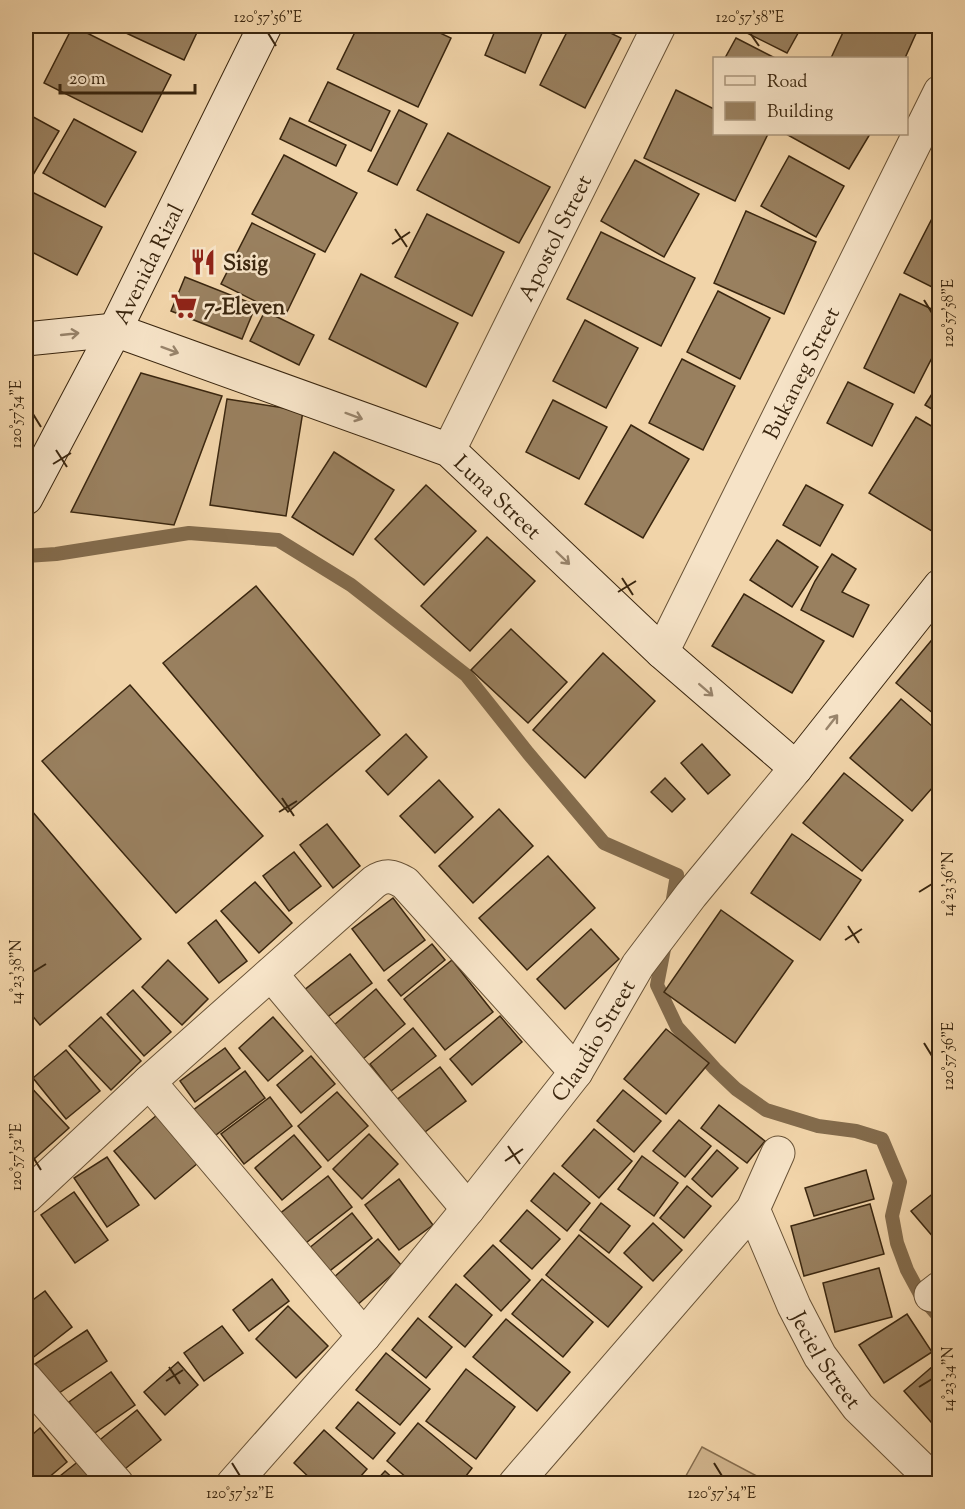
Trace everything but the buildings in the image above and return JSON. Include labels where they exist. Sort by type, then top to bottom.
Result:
[{"type":"street","name":"Avenida Rizal","points":[[26,498],[115,330],[264,26]]},
{"type":"street","name":"Apostol Street","points":[[449,450],[659,26]]},
{"type":"street","name":"Bukaneg Street","points":[[662,652],[939,92]]},
{"type":"street","name":"Luna Street","points":[[26,339],[115,330],[449,450],[662,652],[796,768]]},
{"type":"street","name":"Claudio Street","points":[[233,1484],[364,1336],[576,1072],[638,965],[691,895],[796,768],[939,586]]},
{"type":"street","points":[[26,1197],[149,1082],[382,877],[394,877],[405,883],[576,1072]]},
{"type":"street","points":[[271,974],[468,1209]]},
{"type":"street","points":[[149,1082],[364,1336]]},
{"type":"street","points":[[515,1484],[753,1209],[778,1153]]},
{"type":"street","name":"Jeciel Street","points":[[753,1209],[794,1306],[820,1356],[858,1407],[937,1484]]},
{"type":"street","points":[[26,1379],[117,1484]]},
{"type":"shaded area","points":[[702,1447],[770,1483],[682,1483]]},
{"type":"waterway","points":[[26,556],[56,554],[189,533],[278,540],[351,585],[466,675],[604,843],[677,875],[672,905]]},
{"type":"waterway","points":[[665,944],[657,985],[677,1027],[736,1089],[766,1110],[818,1126],[856,1131],[882,1139],[900,1182],[892,1216],[897,1243],[907,1270],[921,1296],[940,1318]]},
{"type":"place","name":"Sisig","points":[[203,262]]},
{"type":"place","name":"7-Eleven","points":[[184,306]]}]
